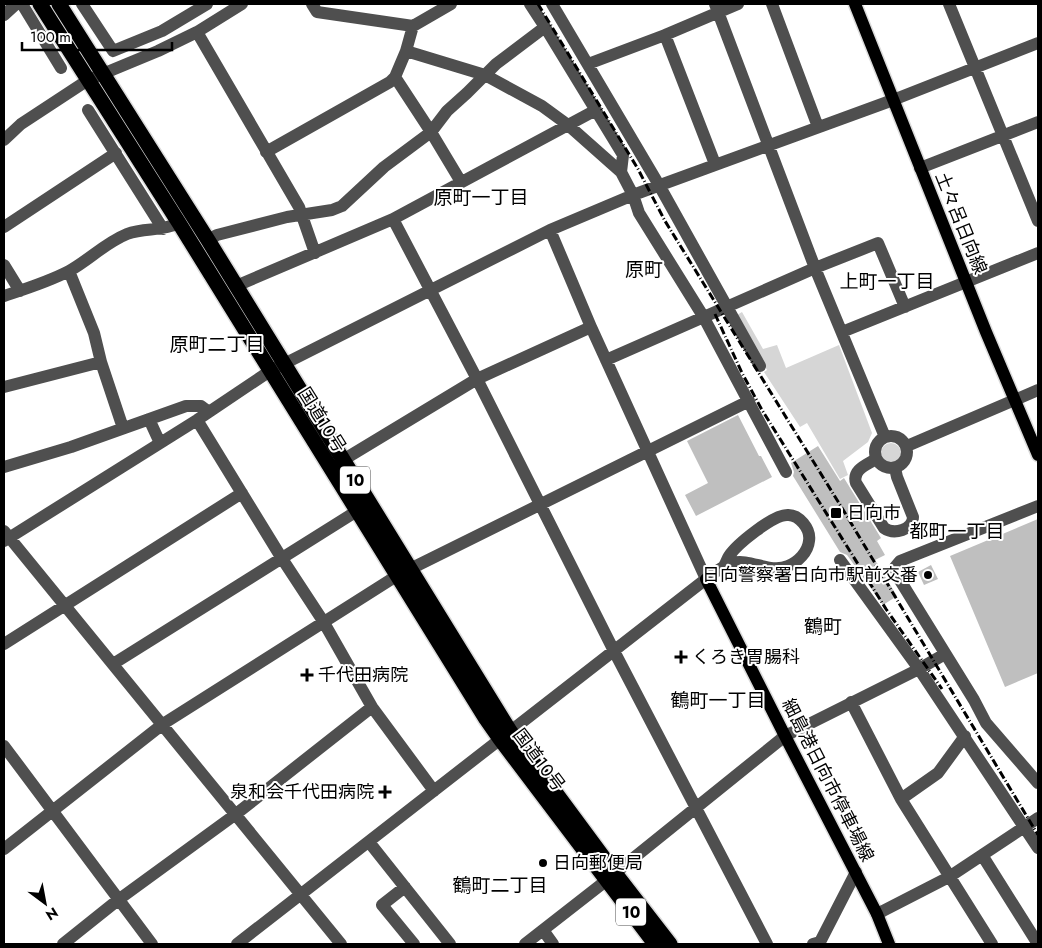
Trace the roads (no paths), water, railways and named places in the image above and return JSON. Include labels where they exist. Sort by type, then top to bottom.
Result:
[{"type":"highway","name":"国道10号","points":[[40,4],[179,223],[357,510],[404,571]]},
{"type":"highway","name":"国道10号","points":[[59,4],[208,240],[343,460],[404,571],[505,736],[611,877],[655,944]]},
{"type":"highway","name":"国道10号","points":[[611,877],[670,944]]},
{"type":"main road","name":"土々呂日向線","points":[[855,4],[966,282],[1038,455]]},
{"type":"main road","name":"細島港日向市停車場線","points":[[706,579],[856,872],[877,914],[889,944]]},
{"type":"street","points":[[4,15],[16,4]]},
{"type":"street","points":[[22,4],[61,68]]},
{"type":"street","points":[[82,4],[113,51],[162,31],[207,4]]},
{"type":"street","points":[[4,140],[21,124],[88,80],[158,51],[196,32],[242,4]]},
{"type":"street","points":[[314,8],[330,4]]},
{"type":"street","points":[[314,8],[413,26],[451,4]]},
{"type":"street","points":[[530,4],[623,155],[621,172]]},
{"type":"street","points":[[552,4],[659,185],[760,366]]},
{"type":"street","points":[[588,64],[665,34],[717,8],[738,4]]},
{"type":"street","points":[[772,4],[818,127]]},
{"type":"street","points":[[949,4],[1038,221]]},
{"type":"street","points":[[717,8],[815,268],[885,437]]},
{"type":"street","points":[[266,152],[390,82],[406,51],[413,26]]},
{"type":"street","points":[[208,240],[217,235],[342,206],[384,167],[431,132],[447,111],[468,93],[496,64],[545,26]]},
{"type":"street","points":[[196,32],[299,207],[314,253]]},
{"type":"street","points":[[665,34],[716,164]]},
{"type":"street","points":[[341,944],[65,605],[6,536],[197,420],[270,371],[550,230],[659,185],[893,100],[1038,43]]},
{"type":"street","points":[[406,51],[485,75],[542,106],[568,125],[621,172],[633,195],[639,213],[703,316],[786,472]]},
{"type":"street","points":[[394,77],[431,132],[461,182]]},
{"type":"street","points":[[88,110],[163,229]]},
{"type":"street","points":[[236,286],[393,220],[596,110]]},
{"type":"street","points":[[920,168],[1038,122]]},
{"type":"street","points":[[4,227],[116,153]]},
{"type":"street","points":[[393,220],[477,379],[614,651],[767,944]]},
{"type":"street","points":[[4,296],[69,271],[113,240],[129,233],[169,228],[179,223]]},
{"type":"street","points":[[550,230],[591,327],[706,579]]},
{"type":"street","points":[[606,360],[703,316],[878,243],[905,307]]},
{"type":"street","points":[[842,332],[1038,253]]},
{"type":"street","points":[[4,265],[20,291]]},
{"type":"street","points":[[69,271],[94,333],[101,362],[123,428]]},
{"type":"street","points":[[343,460],[477,379],[591,327]]},
{"type":"street","points":[[4,387],[101,362]]},
{"type":"street","points":[[907,446],[1038,390]]},
{"type":"street","points":[[4,849],[162,724],[404,571],[748,401]]},
{"type":"street","points":[[4,467],[71,448],[186,406],[201,406],[209,412]]},
{"type":"street","points":[[149,418],[160,443]]},
{"type":"street","points":[[197,420],[323,622],[372,707],[434,790]]},
{"type":"street","points":[[895,436],[907,446],[906,460],[899,467],[884,467],[876,459],[874,454],[877,444],[885,437],[895,436]]},
{"type":"street","points":[[876,459],[856,472],[855,478],[856,483],[884,528],[889,532],[894,532],[910,525],[913,521],[895,468]]},
{"type":"street","points":[[4,644],[242,493]]},
{"type":"street","points":[[1038,506],[900,561],[895,566],[898,577],[974,700],[986,723],[1038,783]]},
{"type":"street","points":[[113,664],[357,510]]},
{"type":"street","points":[[237,944],[724,566],[744,562],[768,568],[786,567],[796,562],[802,556],[809,541],[808,532],[802,521],[796,517],[790,514],[781,515],[770,520],[736,548],[724,566]]},
{"type":"street","points":[[840,560],[918,669],[1038,848]]},
{"type":"street","points":[[525,944],[785,736],[945,654]]},
{"type":"street","points":[[851,702],[901,799],[992,944]]},
{"type":"street","points":[[63,944],[118,900],[236,814],[372,707]]},
{"type":"street","points":[[901,799],[938,773],[964,736]]},
{"type":"street","points":[[4,746],[152,944]]},
{"type":"street","points":[[877,914],[949,877],[1038,818]]},
{"type":"street","points":[[369,842],[450,944]]},
{"type":"street","points":[[982,855],[1038,944]]},
{"type":"street","points":[[813,944],[820,942],[856,872]]},
{"type":"street","points":[[405,887],[382,905],[414,944]]},
{"type":"street","points":[[543,930],[554,944]]},
{"type":"railway","points":[[538,4],[638,169],[665,221],[842,508],[1038,835]]},
{"type":"railway","points":[[715,314],[742,373],[762,410],[886,609],[942,689]]},
{"type":"place","name":"日向市","points":[[836,513]]},
{"type":"place","name":"日向警察署日向市駅前交番","points":[[928,575]]},
{"type":"place","name":"くろき胃腸科","points":[[681,657]]},
{"type":"place","name":"千代田病院","points":[[307,675]]},
{"type":"place","name":"泉和会千代田病院","points":[[385,792]]},
{"type":"place","name":"日向郵便局","points":[[543,863]]},
{"type":"district","name":"原町一丁目","points":[[481,197]]},
{"type":"district","name":"原町","points":[[644,269]]},
{"type":"district","name":"上町一丁目","points":[[887,281]]},
{"type":"district","name":"原町二丁目","points":[[217,344]]},
{"type":"district","name":"都町一丁目","points":[[957,531]]},
{"type":"district","name":"鶴町","points":[[823,626]]},
{"type":"district","name":"鶴町一丁目","points":[[718,700]]},
{"type":"district","name":"鶴町二丁目","points":[[500,885]]}]
